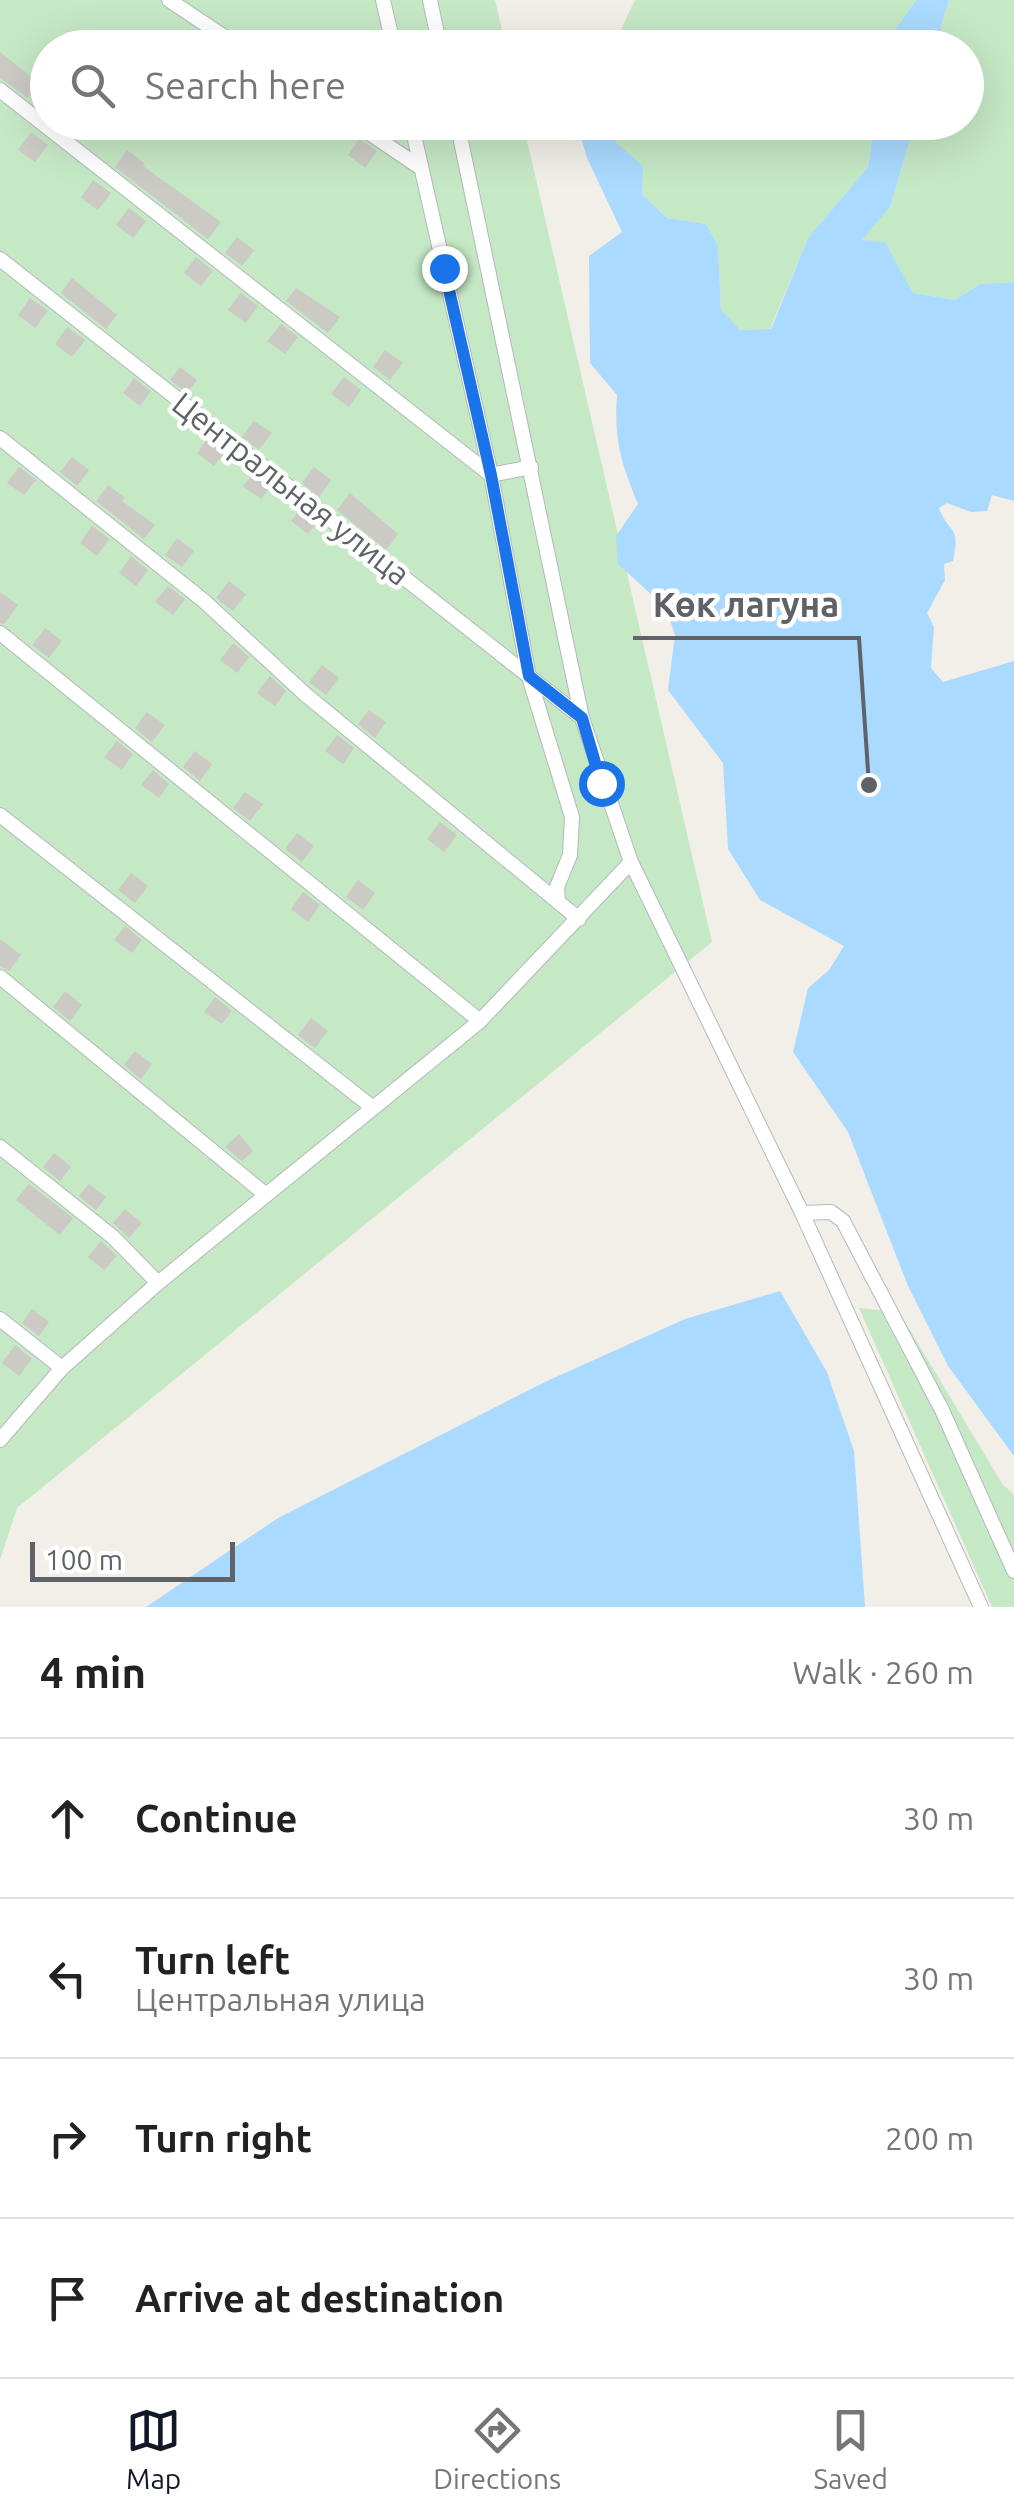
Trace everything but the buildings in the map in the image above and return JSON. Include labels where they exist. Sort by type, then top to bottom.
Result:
[{"type":"street","points":[[170,0],[214,30]]},
{"type":"street","points":[[383,0],[390,30]]},
{"type":"street","points":[[430,0],[436,30]]},
{"type":"street","points":[[0,90],[30,114]]},
{"type":"street","points":[[64,140],[491,475],[532,467]]},
{"type":"street","points":[[380,140],[421,168]]},
{"type":"street","points":[[415,140],[491,475],[529,676],[572,817],[570,855],[556,886],[558,901]]},
{"type":"street","points":[[461,140],[582,718],[630,862],[802,1212],[981,1607]]},
{"type":"street","name":"Центральная улица","points":[[0,260],[582,718]]},
{"type":"street","points":[[0,438],[204,601],[306,695],[579,919]]},
{"type":"street","points":[[0,634],[480,1020]]},
{"type":"street","points":[[0,815],[372,1107]]},
{"type":"street","points":[[0,1440],[62,1368],[158,1283],[480,1020],[630,862]]},
{"type":"street","points":[[0,977],[265,1194]]},
{"type":"street","points":[[0,1147],[113,1237],[158,1283]]},
{"type":"street","points":[[802,1212],[831,1212],[843,1222],[942,1410],[1014,1570]]},
{"type":"street","points":[[0,1319],[62,1368]]},
{"type":"green space","points":[[0,0],[495,0],[502,30],[30,30],[30,140],[527,140],[712,942],[17,1508],[0,1560]]},
{"type":"green space","points":[[635,0],[916,0],[895,30],[621,30]]},
{"type":"green space","points":[[949,0],[1014,0],[1014,282],[980,284],[955,300],[913,293],[885,243],[861,240],[890,207],[910,140],[984,140],[984,30],[940,30]]},
{"type":"green space","points":[[609,140],[872,140],[868,167],[808,238],[770,329],[740,330],[721,309],[718,246],[706,224],[667,218],[642,194]]},
{"type":"green space","points":[[859,1308],[899,1312],[1003,1485],[1014,1494],[1014,1607],[992,1607]]},
{"type":"water","points":[[916,0],[949,0],[940,30],[895,30]]},
{"type":"water","points":[[582,140],[613,140],[643,166],[642,194],[667,218],[706,224],[718,246],[721,309],[740,330],[771,329],[808,238],[868,167],[872,140],[910,140],[890,207],[862,240],[885,242],[913,293],[955,300],[980,284],[1014,282],[1014,501],[992,495],[987,511],[971,512],[947,503],[939,508],[955,535],[955,549],[953,561],[944,564],[945,580],[927,613],[934,627],[931,668],[943,682],[1014,661],[1014,1456],[948,1366],[908,1286],[848,1132],[793,1052],[808,988],[829,970],[844,946],[760,900],[728,849],[723,763],[668,690],[675,635],[666,608],[618,564],[616,536],[638,504],[620,451],[617,395],[590,363],[589,256],[622,232]]},
{"type":"water","points":[[780,1291],[827,1372],[854,1451],[865,1607],[146,1607],[278,1518],[547,1381],[685,1319]]},
{"type":"place","name":"Көк лагуна","points":[[869,785]]},
{"type":"route","points":[[444,268],[491,475],[529,676],[582,718],[601,783]]}]
